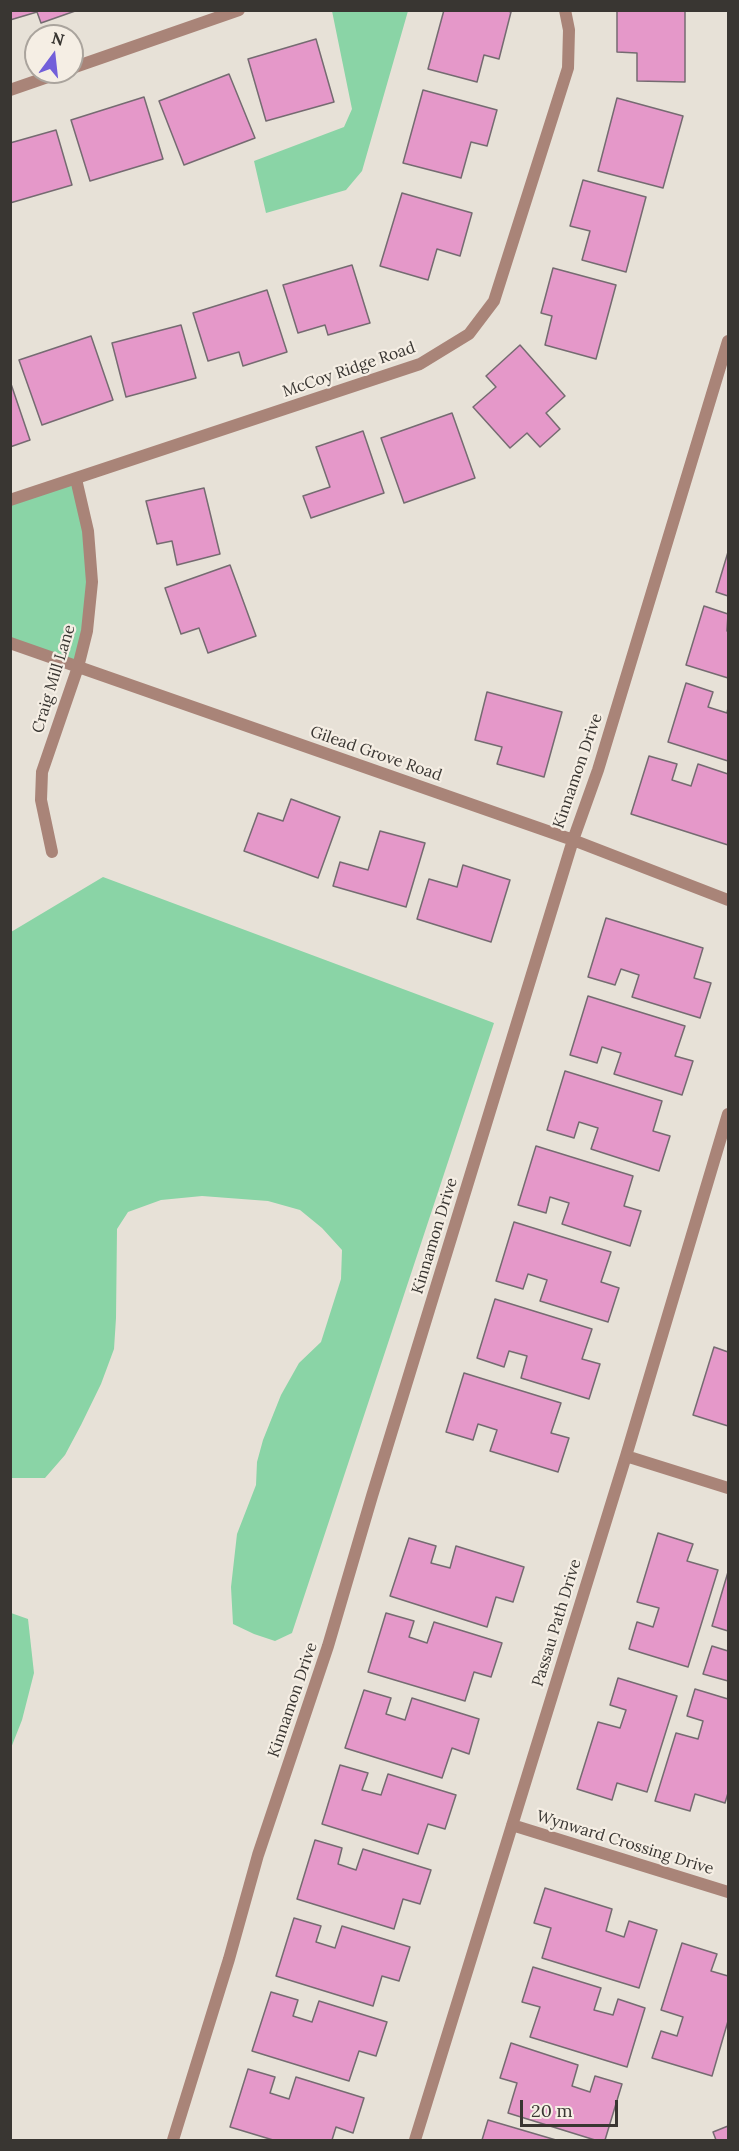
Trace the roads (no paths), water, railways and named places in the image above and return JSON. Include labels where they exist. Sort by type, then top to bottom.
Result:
[{"type":"street","points":[[84,64],[239,10]]},
{"type":"street","name":"McCoy Ridge Road","points":[[10,500],[420,364],[469,334],[494,301],[568,68],[569,30],[565,10]]},
{"type":"street","points":[[10,90],[27,84]]},
{"type":"street","name":"Kinnamon Drive","points":[[173,2140],[229,1959],[258,1855],[328,1646],[573,840],[598,770],[729,341]]},
{"type":"street","name":"Craig Mill Lane","points":[[52,852],[40,800],[42,772],[78,667],[87,631],[92,582],[88,531],[76,479]]},
{"type":"street","name":"Gilead Grove Road","points":[[10,643],[573,840],[729,900]]},
{"type":"street","name":"Passau Path Drive","points":[[414,2140],[626,1456],[729,1114]]},
{"type":"street","points":[[626,1456],[729,1488]]},
{"type":"street","name":"Wynward Crossing Drive","points":[[512,1826],[729,1892]]}]
